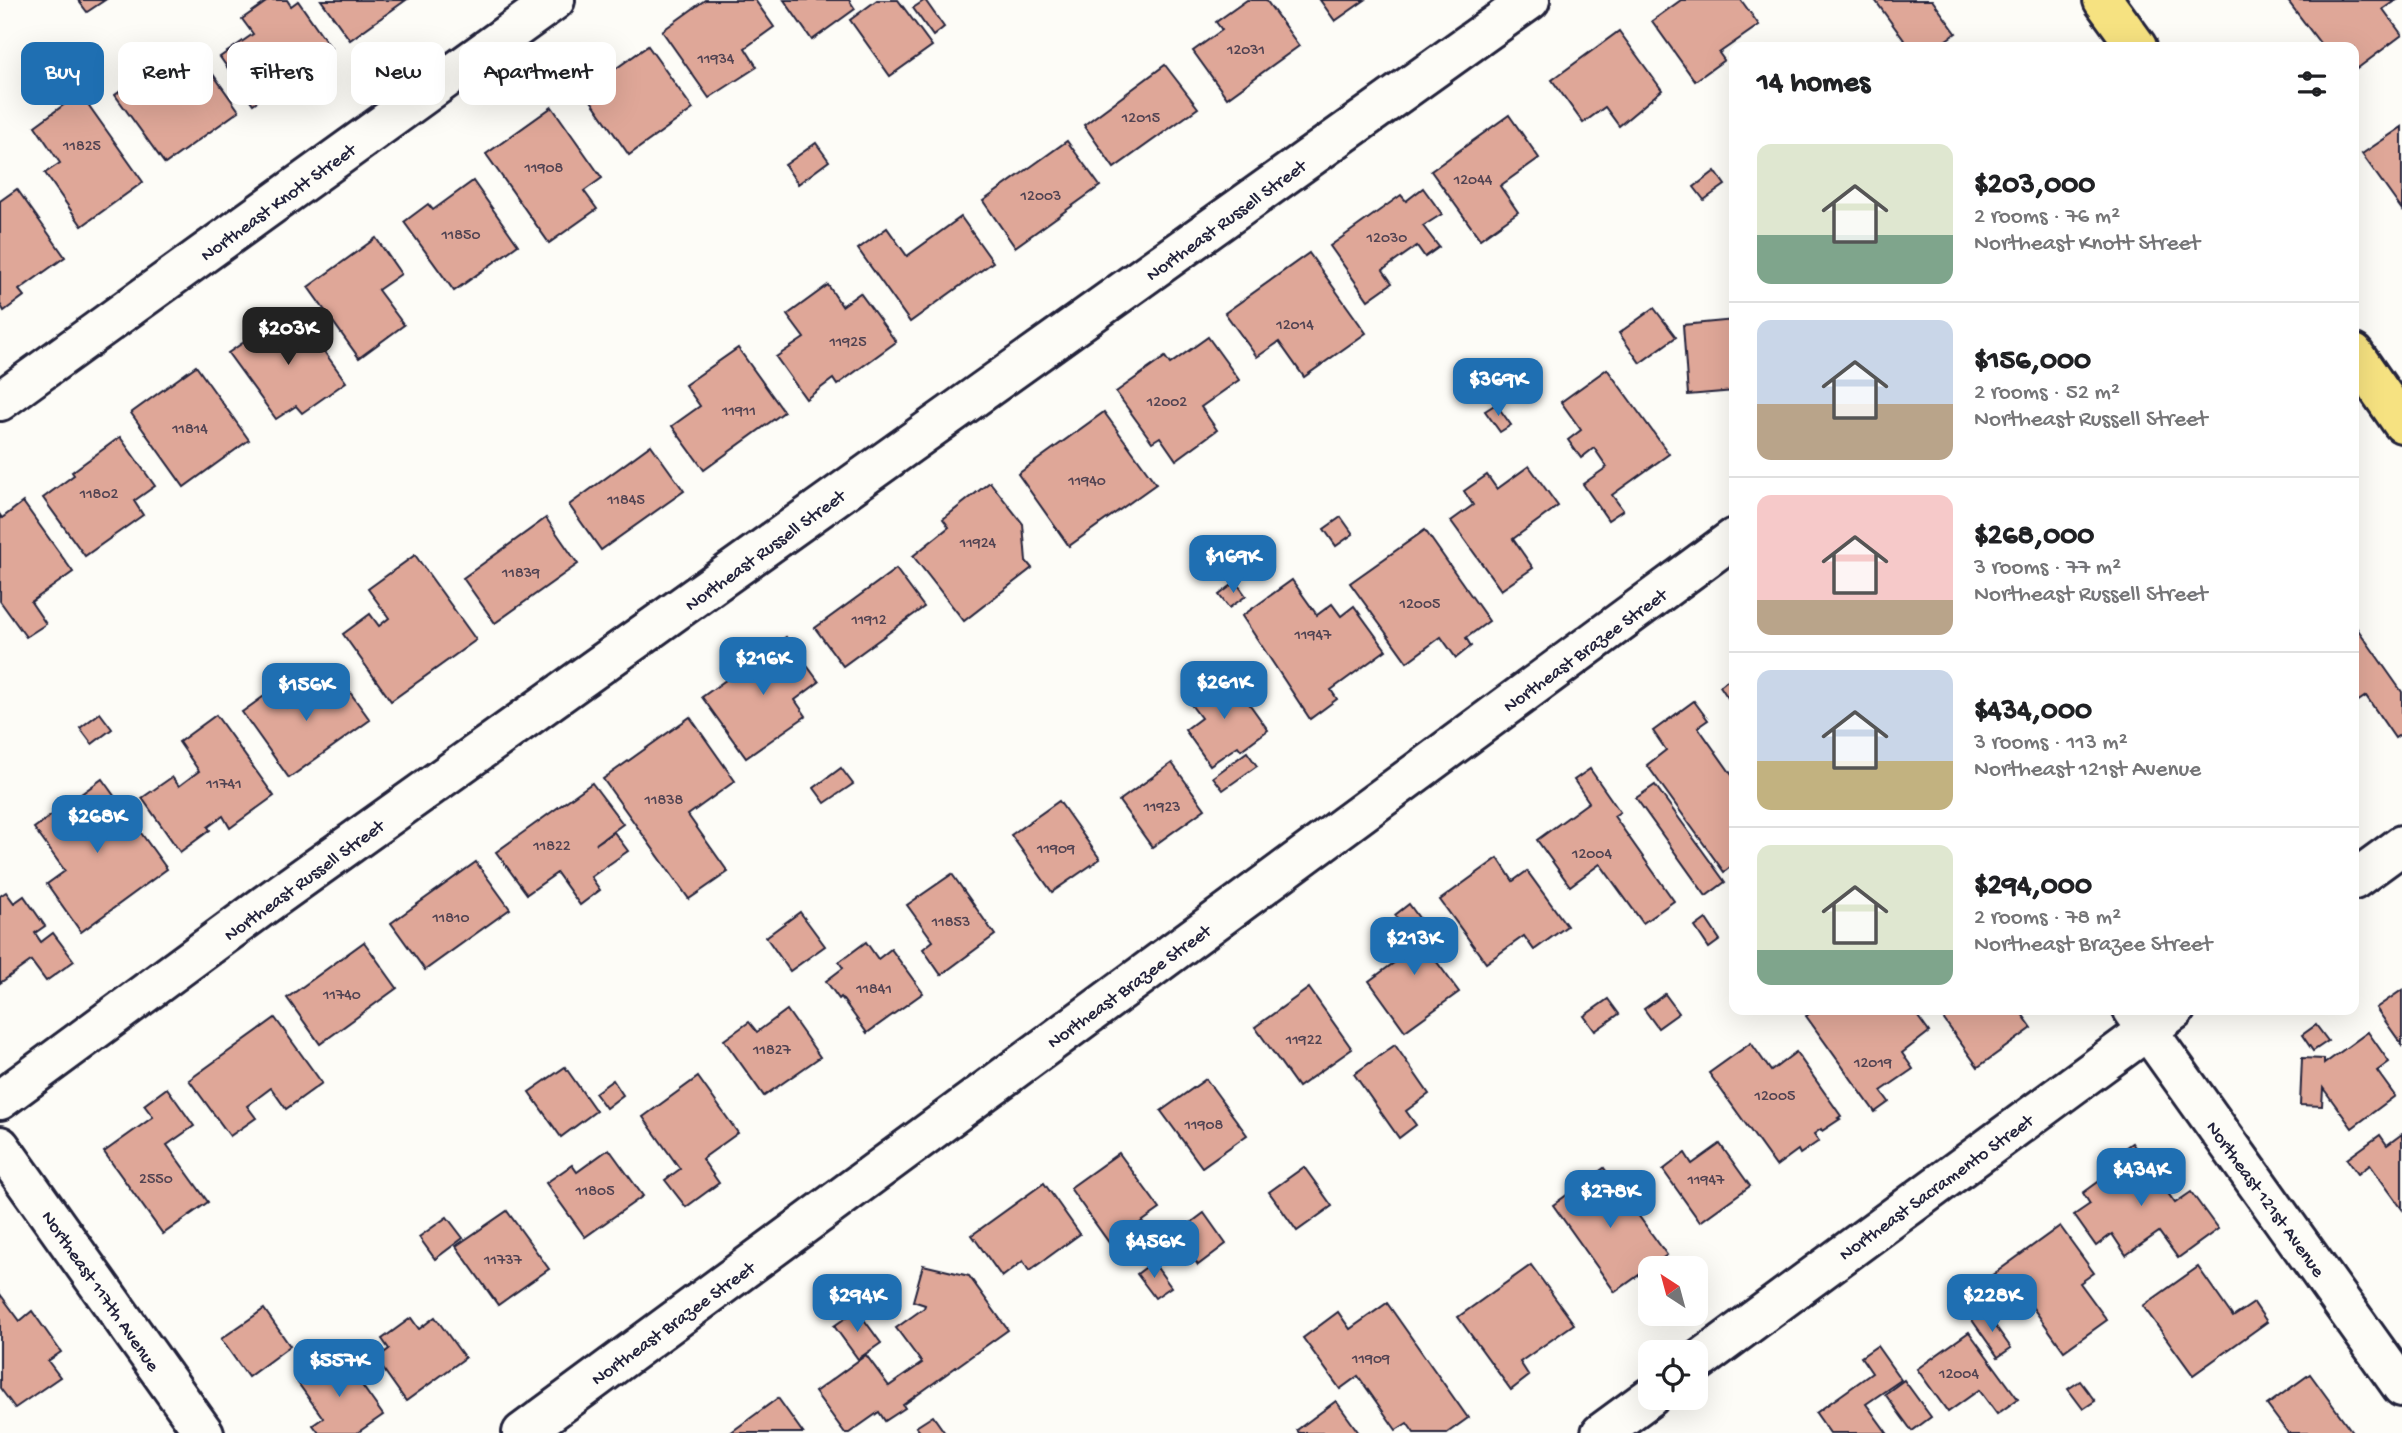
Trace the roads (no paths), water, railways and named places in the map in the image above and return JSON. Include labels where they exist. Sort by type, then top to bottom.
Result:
[{"type":"main road","points":[[2103,0],[2133,42]]},
{"type":"main road","points":[[2359,361],[2402,423]]},
{"type":"street","name":"Northeast Knott Street","points":[[0,401],[555,0]]},
{"type":"street","name":"Northeast Russell Street","points":[[0,1100],[266,904],[1530,0]]},
{"type":"street","name":"Northeast Brazee Street","points":[[522,1433],[1729,542]]},
{"type":"street","points":[[2359,876],[2402,845]]},
{"type":"street","name":"Northeast Sacramento Street","points":[[1708,1354],[2152,1016]]},
{"type":"street","name":"Northeast 121st Avenue","points":[[2152,1016],[2402,1387]]},
{"type":"street","name":"Northeast 117th Avenue","points":[[0,1146],[204,1433]]},
{"type":"street","points":[[1601,1433],[1638,1405]]}]
